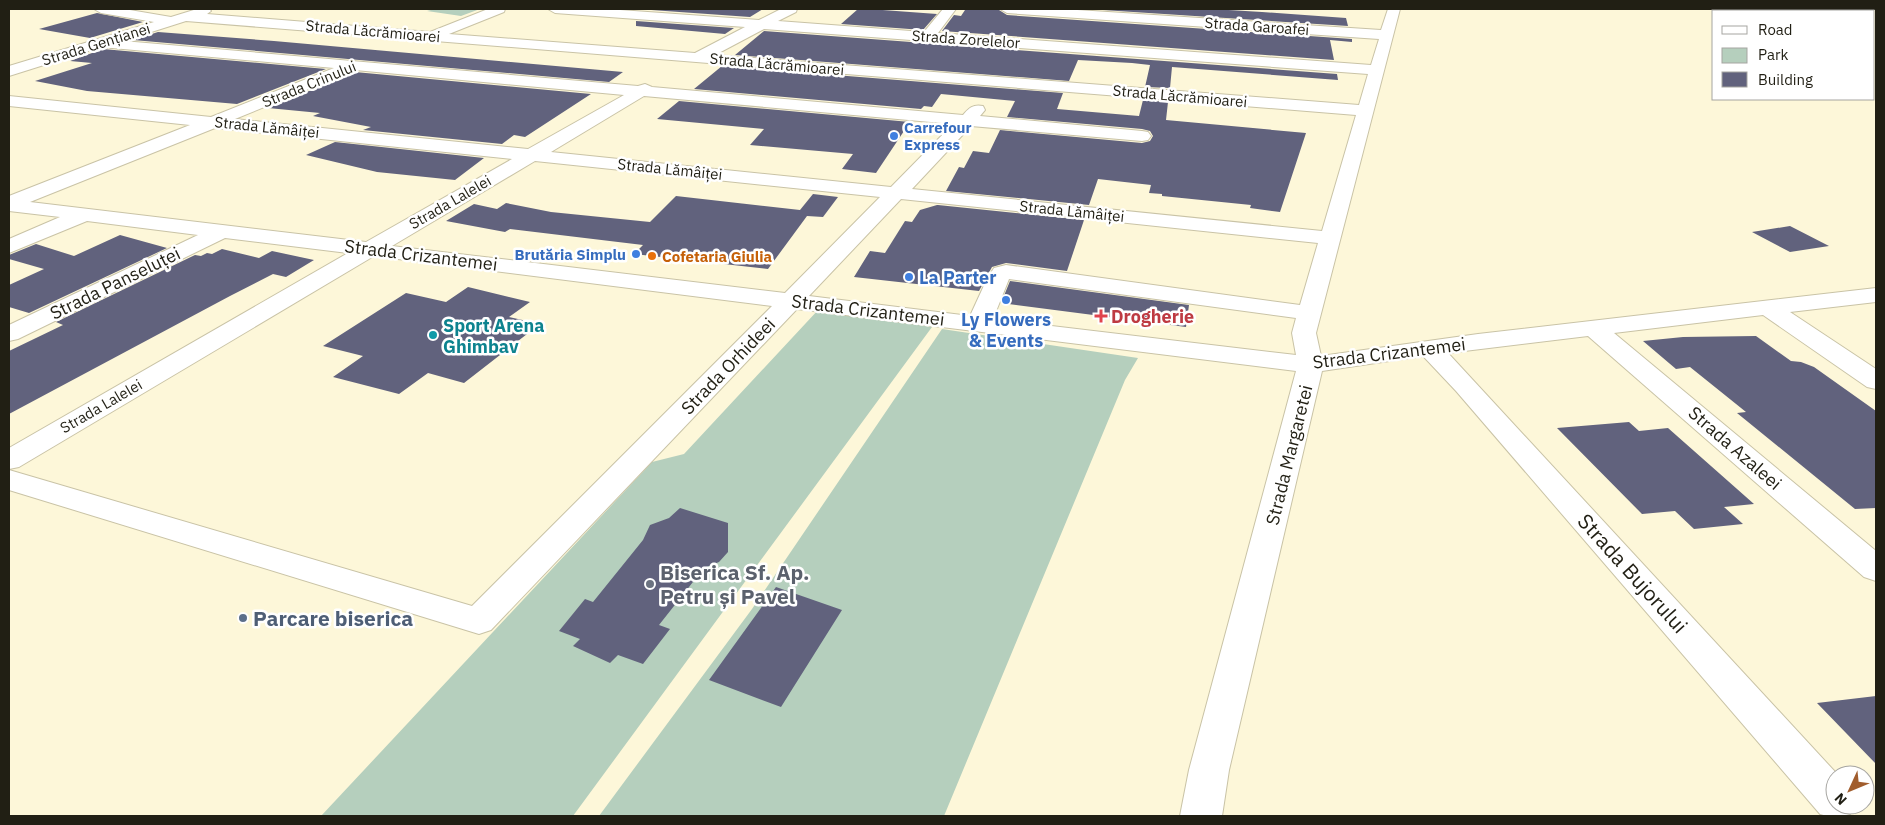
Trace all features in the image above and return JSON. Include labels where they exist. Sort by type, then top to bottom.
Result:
[{"type":"street","name":"Strada Lăcrămioarei","points":[[101,9],[180,19],[430,36],[1366,111]]},
{"type":"street","name":"Strada Gențianei","points":[[9,71],[213,9]]},
{"type":"street","name":"Strada Crinului","points":[[9,204],[498,9]]},
{"type":"street","name":"Strada Zorelelor","points":[[555,9],[613,11],[1377,70]]},
{"type":"street","name":"Strada Lalelei","points":[[9,460],[698,57],[791,9]]},
{"type":"street","points":[[928,36],[950,9]]},
{"type":"street","name":"Strada Garoafei","points":[[1007,9],[1387,36]]},
{"type":"street","name":"Strada Margaretei","points":[[1201,816],[1208,770],[1311,365],[1304,333],[1394,9]]},
{"type":"street","points":[[101,43],[640,91],[972,115],[1142,136]]},
{"type":"street","name":"Strada Lămâiței","points":[[9,100],[1330,238]]},
{"type":"street","name":"Strada Orhideei","points":[[9,480],[479,622],[972,115]]},
{"type":"street","name":"Strada Crizantemei","points":[[9,204],[1311,365],[1429,348],[1876,295]]},
{"type":"street","points":[[9,246],[84,214]]},
{"type":"street","name":"Strada Panseluței","points":[[9,334],[222,231]]},
{"type":"street","points":[[979,324],[998,279],[1002,273],[1006,272],[1309,313]]},
{"type":"street","points":[[1768,308],[1876,381]]},
{"type":"street","name":"Strada Azaleei","points":[[1594,328],[1876,569]]},
{"type":"street","name":"Strada Bujorului","points":[[1429,348],[1531,459],[1825,790]]},
{"type":"green space","points":[[435,9],[480,9],[461,16],[427,11]]},
{"type":"green space","points":[[819,309],[932,327],[573,816],[321,816],[652,462],[684,454]]},
{"type":"green space","points":[[942,329],[1138,358],[1125,380],[944,816],[599,816],[752,609]]},
{"type":"building","points":[[637,9],[763,9],[750,17]]},
{"type":"building","points":[[858,9],[937,14],[923,30],[841,24]]},
{"type":"building","points":[[1087,9],[1212,9],[1262,12],[1346,18],[1348,26]]},
{"type":"building","points":[[965,10],[999,10],[1007,15],[1352,39],[1352,42],[1330,40],[1334,60],[942,31],[954,15],[961,16]]},
{"type":"building","points":[[97,13],[143,22],[90,38],[39,29]]},
{"type":"building","points":[[636,21],[734,28],[725,34],[636,26]]},
{"type":"building","points":[[764,31],[1337,74],[1338,80],[1172,67],[1170,88],[1145,87],[1150,65],[1132,63],[1078,60],[1069,81],[735,55]]},
{"type":"building","points":[[158,32],[623,72],[609,82],[133,40]]},
{"type":"building","points":[[103,49],[326,69],[237,104],[87,91],[35,81],[92,63],[70,61]]},
{"type":"building","points":[[722,66],[1063,93],[1057,109],[1139,116],[1143,100],[1168,102],[1166,120],[1306,133],[1280,212],[1250,208],[1251,205],[1162,196],[1162,194],[1149,193],[1151,185],[1098,179],[1089,205],[946,191],[959,167],[964,168],[973,151],[989,153],[1000,130],[1142,143],[1150,141],[1153,136],[1150,131],[1142,129],[1007,117],[1015,101],[941,94],[932,107],[924,106],[921,109],[694,89]]},
{"type":"building","points":[[355,72],[591,94],[525,137],[514,135],[502,144],[363,130],[371,127],[313,116],[320,113],[268,108]]},
{"type":"building","points":[[679,101],[910,122],[876,173],[842,169],[853,154],[750,145],[764,129],[657,119]]},
{"type":"building","points":[[335,142],[484,158],[455,180],[377,172],[306,155]]},
{"type":"building","points":[[813,194],[838,197],[823,217],[807,216],[768,269],[634,254],[643,245],[510,229],[505,232],[446,221],[474,204],[497,209],[506,203],[551,212],[650,222],[676,196],[800,210]]},
{"type":"building","points":[[937,205],[1084,220],[1067,271],[1006,263],[992,267],[979,291],[854,277],[870,251],[885,253],[905,221],[912,222],[920,210]]},
{"type":"building","points":[[1790,226],[1829,246],[1790,252],[1752,232]]},
{"type":"building","points":[[120,235],[167,248],[29,313],[9,307],[9,285],[44,269],[9,259],[9,255],[36,244],[74,256]]},
{"type":"building","points":[[222,249],[259,258],[272,251],[314,260],[286,277],[273,274],[9,414],[9,351],[63,325],[56,322],[195,255],[212,254]]},
{"type":"building","points":[[1010,281],[1189,305],[1186,327],[1001,303]]},
{"type":"building","name":"Sport Arena Ghimbav","points":[[468,287],[530,302],[509,317],[540,324],[464,383],[428,373],[399,394],[333,377],[363,356],[323,346],[406,293],[446,302]]},
{"type":"building","points":[[1756,336],[1791,361],[1801,362],[1814,367],[1876,411],[1876,508],[1855,509],[1737,413],[1746,412],[1690,367],[1676,369],[1643,341],[1683,337]]},
{"type":"building","points":[[1629,422],[1639,431],[1668,428],[1754,504],[1724,507],[1743,524],[1694,529],[1675,511],[1642,514],[1557,428]]},
{"type":"building","name":"Biserica Sf. Ap. Petru și Pavel","points":[[680,508],[728,523],[728,552],[719,562],[704,568],[659,625],[670,629],[643,664],[618,655],[610,663],[573,646],[580,639],[559,631],[585,599],[593,602],[643,540],[650,525],[669,518]]},
{"type":"building","points":[[776,587],[842,610],[781,707],[709,680]]},
{"type":"building","points":[[1876,696],[1876,764],[1817,703]]},
{"type":"place","name":"Carrefour Express","points":[[894,136]]},
{"type":"place","name":"Brutăria Simplu","points":[[636,254]]},
{"type":"place","name":"Cofetaria Giulia","points":[[652,256]]},
{"type":"place","name":"La Parter","points":[[909,277]]},
{"type":"place","name":"Ly Flowers & Events","points":[[1006,300]]},
{"type":"place","name":"Drogherie","points":[[1101,316]]},
{"type":"place","name":"Sport Arena Ghimbav","points":[[433,335]]},
{"type":"place","name":"Biserica Sf. Ap. Petru și Pavel","points":[[650,584]]},
{"type":"place","name":"Parcare biserica","points":[[243,618]]}]
